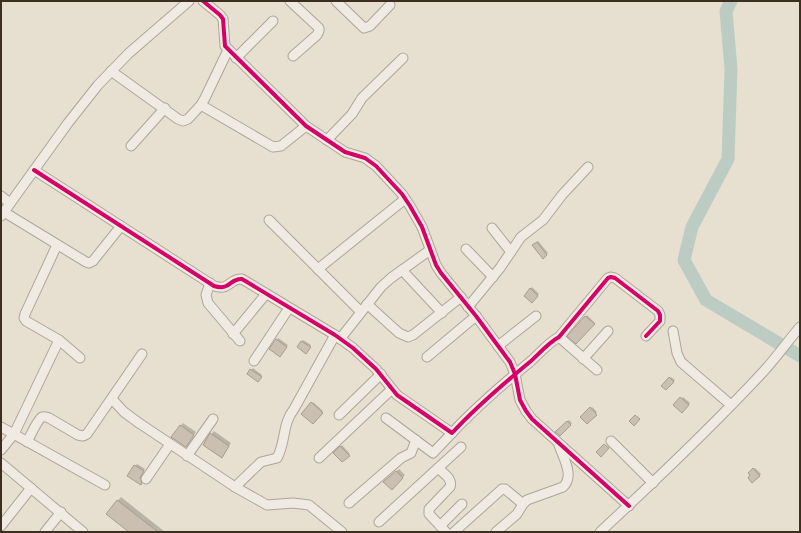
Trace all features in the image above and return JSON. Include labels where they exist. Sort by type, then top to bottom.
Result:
[{"type":"street","points":[[121,226],[90,263],[2,214],[68,122],[111,71],[129,53],[189,1]]},
{"type":"street","points":[[203,1],[223,19],[224,42],[228,50],[306,126],[344,152],[370,161],[392,183],[405,199],[422,227],[430,250],[441,273],[476,316],[510,362],[515,374],[520,400],[526,411],[558,444],[629,506]]},
{"type":"street","points":[[290,1],[319,28],[317,35],[293,56]]},
{"type":"street","points":[[336,1],[364,28],[370,26],[390,5]]},
{"type":"street","points":[[236,58],[273,21]]},
{"type":"street","points":[[111,71],[165,108],[178,119],[183,121],[188,119],[201,105],[228,50]]},
{"type":"street","points":[[327,140],[352,114],[362,98],[403,58]]},
{"type":"street","points":[[201,105],[273,148],[281,146],[306,126]]},
{"type":"street","points":[[131,146],[165,108]]},
{"type":"street","points":[[468,307],[493,277],[521,237],[543,220],[562,195],[588,166]]},
{"type":"street","points":[[34,170],[210,283],[221,288],[226,287],[235,280],[242,279],[337,337],[353,348],[381,374],[392,390],[452,433]]},
{"type":"street","points":[[1,196],[10,204]]},
{"type":"street","points":[[318,269],[405,199]]},
{"type":"street","points":[[269,220],[361,312]]},
{"type":"street","points":[[492,228],[511,252]]},
{"type":"street","points":[[57,245],[24,318],[26,321],[59,340],[80,358]]},
{"type":"street","points":[[466,249],[493,277]]},
{"type":"street","points":[[235,488],[261,462],[277,458],[281,450],[288,416],[294,409],[337,337],[361,312],[381,287],[430,250]]},
{"type":"street","points":[[402,270],[442,313]]},
{"type":"street","points":[[433,453],[471,413],[558,337],[605,280],[611,277],[658,311],[660,321],[646,336]]},
{"type":"street","points":[[210,283],[206,295],[208,303],[240,341]]},
{"type":"street","points":[[233,334],[266,294]]},
{"type":"street","points":[[367,304],[399,333],[408,337],[413,335],[461,297]]},
{"type":"street","points":[[254,361],[289,308]]},
{"type":"street","points":[[426,357],[476,316]]},
{"type":"street","points":[[498,346],[536,316]]},
{"type":"street","points":[[600,532],[654,483],[731,405],[765,370],[797,330]]},
{"type":"street","points":[[583,359],[608,331]]},
{"type":"street","points":[[673,331],[677,353],[681,362],[731,405]]},
{"type":"street","points":[[558,337],[597,370]]},
{"type":"street","points":[[1,450],[14,434],[59,340]]},
{"type":"street","points":[[28,442],[38,421],[44,417],[49,418],[78,436],[83,436],[90,431],[142,354]]},
{"type":"street","points":[[338,415],[381,374]]},
{"type":"street","points":[[319,458],[392,390]]},
{"type":"street","points":[[112,399],[124,412],[235,488],[267,505],[293,502],[309,505],[342,532]]},
{"type":"street","points":[[386,418],[433,453],[451,480],[450,487],[428,512],[443,529],[462,504]]},
{"type":"street","points":[[187,456],[213,419]]},
{"type":"street","points":[[1,427],[105,485]]},
{"type":"street","points":[[349,503],[411,452],[416,440]]},
{"type":"street","points":[[611,440],[654,483]]},
{"type":"street","points":[[146,479],[170,444]]},
{"type":"street","points":[[496,532],[517,514],[527,500],[563,487],[566,484],[569,479],[568,472],[558,444]]},
{"type":"street","points":[[379,522],[461,447]]},
{"type":"street","points":[[1,463],[84,532]]},
{"type":"street","points":[[1,526],[31,488]]},
{"type":"street","points":[[454,532],[502,489],[505,489],[523,504]]},
{"type":"street","points":[[45,532],[61,512]]},
{"type":"building","points":[[537,242],[547,255],[543,259],[532,245]]},
{"type":"building","points":[[530,288],[538,296],[532,303],[524,296]]},
{"type":"building","points":[[585,316],[595,324],[576,344],[567,336]]},
{"type":"building","points":[[276,339],[287,347],[280,357],[269,349]]},
{"type":"building","points":[[301,341],[311,347],[306,354],[297,347]]},
{"type":"building","points":[[250,369],[262,377],[258,382],[247,374]]},
{"type":"building","points":[[669,377],[674,382],[666,390],[661,386]]},
{"type":"building","points":[[680,397],[689,405],[682,413],[673,405]]},
{"type":"building","points":[[311,402],[323,413],[313,424],[301,414]]},
{"type":"building","points":[[590,407],[597,415],[587,424],[580,417]]},
{"type":"building","points":[[635,415],[640,419],[634,426],[629,421]]},
{"type":"building","points":[[567,421],[571,425],[560,436],[555,432]]},
{"type":"building","points":[[180,425],[194,435],[186,447],[171,437]]},
{"type":"building","points":[[210,433],[229,446],[222,458],[203,445]]},
{"type":"building","points":[[604,444],[609,448],[601,457],[596,452]]},
{"type":"building","points":[[340,446],[350,456],[342,462],[333,453]]},
{"type":"building","points":[[134,465],[144,471],[140,478],[142,483],[141,485],[127,476]]},
{"type":"building","points":[[753,468],[760,476],[752,483],[748,478],[750,475],[748,473]]},
{"type":"building","points":[[396,471],[403,478],[392,490],[383,482]]},
{"type":"building","points":[[117,500],[158,532],[129,532],[106,514]]},
{"type":"waterway","points":[[731,1],[726,11],[731,69],[728,159],[692,227],[684,260],[706,300],[800,356]]},
{"type":"cycle path","points":[[203,1],[223,19],[225,46],[306,126],[345,152],[365,158],[376,166],[402,194],[422,227],[436,265],[441,273],[476,316],[510,362],[515,374],[520,400],[526,411],[532,419],[629,506]]},
{"type":"cycle path","points":[[34,170],[214,286],[224,287],[235,280],[242,279],[335,335],[353,348],[376,369],[397,395],[452,433],[490,396],[559,337],[608,278],[615,278],[658,311],[660,321],[646,336]]}]
